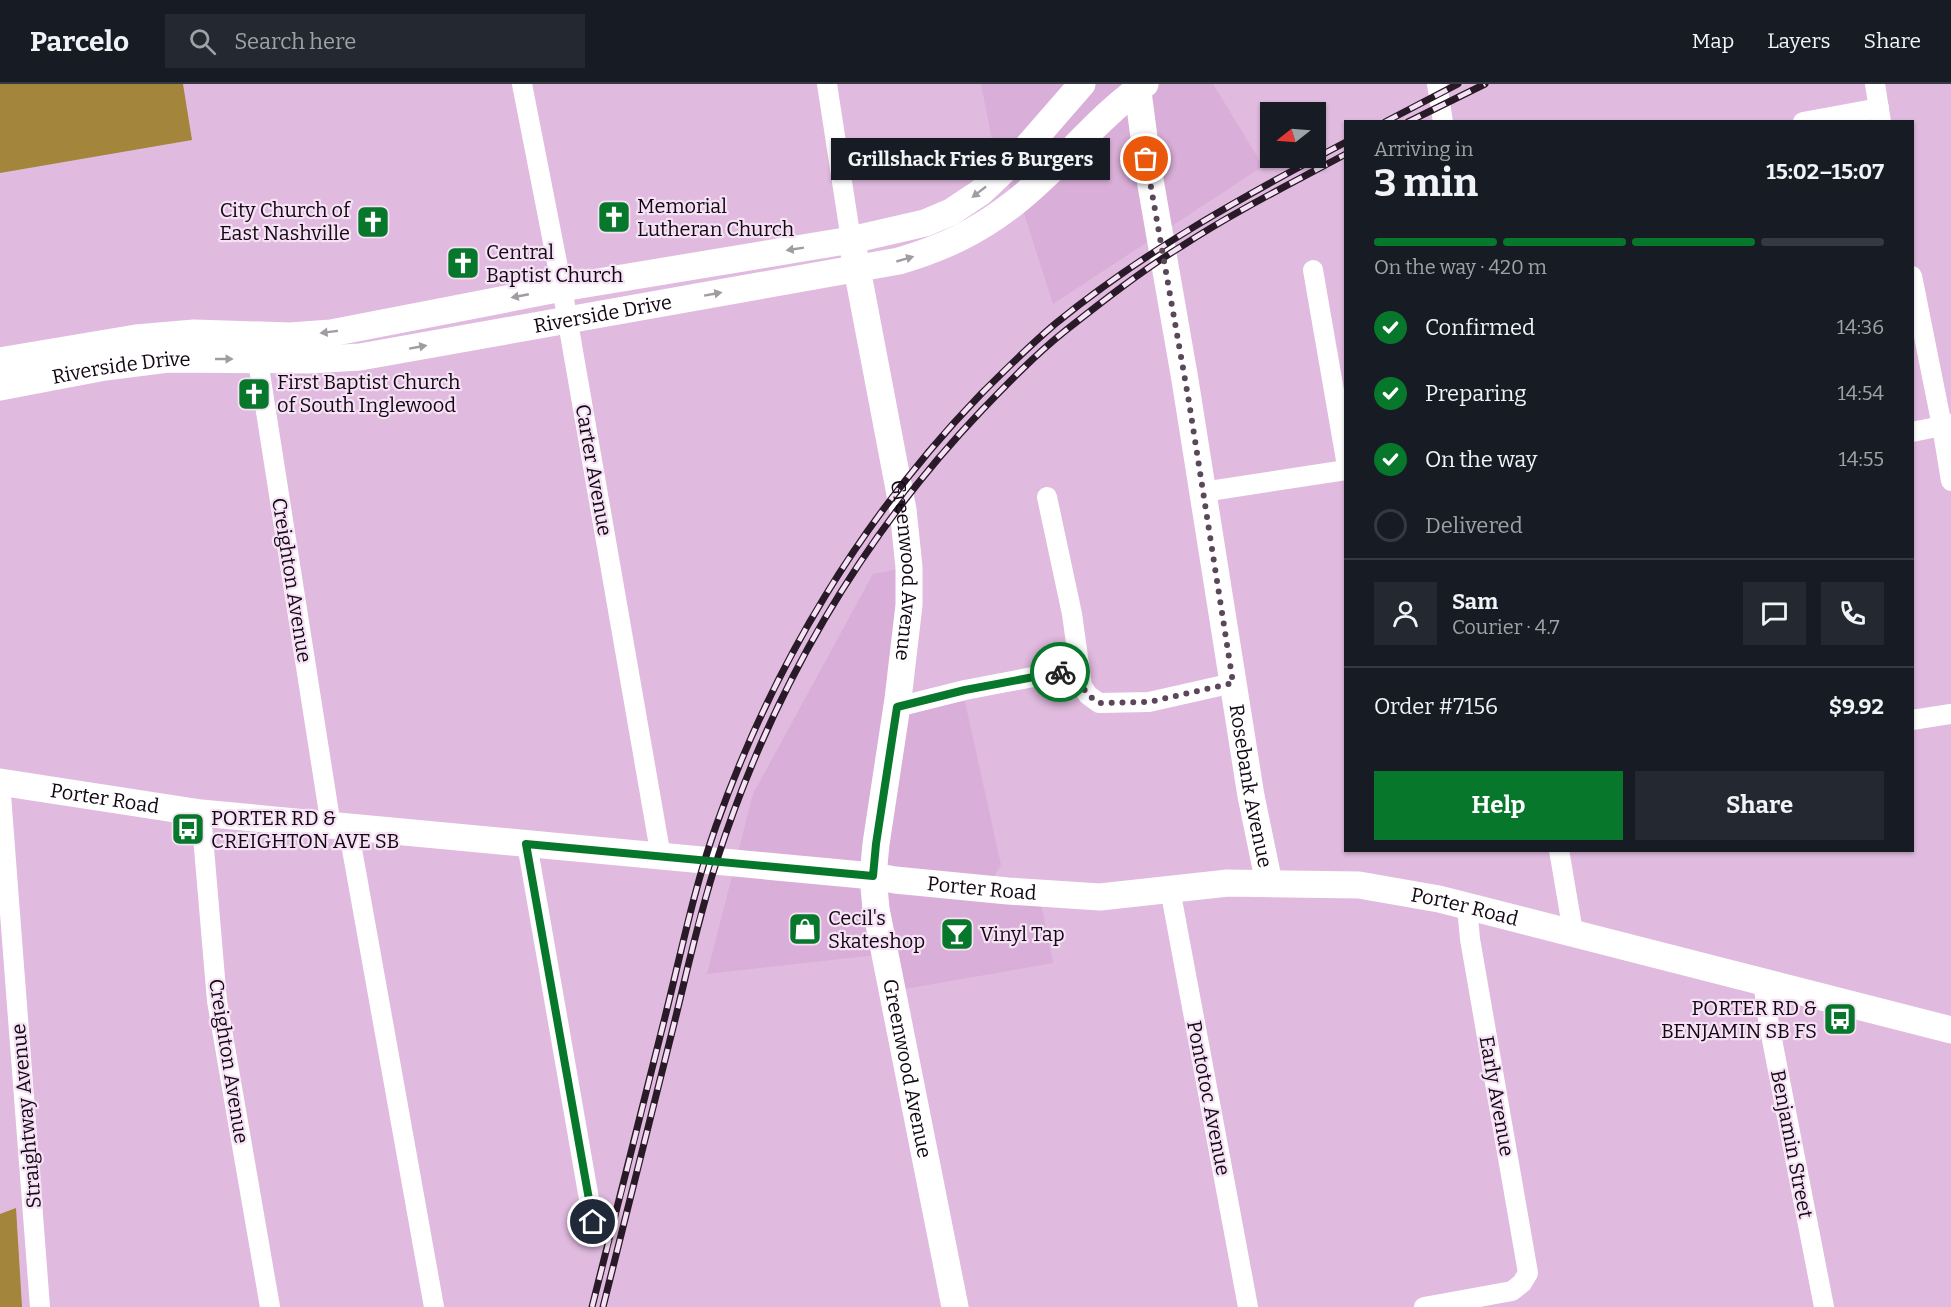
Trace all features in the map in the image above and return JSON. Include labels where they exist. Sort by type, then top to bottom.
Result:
[{"type":"street","name":"Carter Avenue","points":[[522,84],[568,319],[661,857]]},
{"type":"street","name":"Greenwood Avenue","points":[[827,84],[851,240],[903,510],[909,567],[909,605],[897,707],[876,844],[873,876],[876,909],[955,1307]]},
{"type":"street","name":"Riverside Drive","points":[[0,387],[105,367],[255,347],[290,336],[331,333],[562,288],[851,240],[925,223],[951,212],[981,192],[1022,153],[1082,84]]},
{"type":"street","points":[[1437,84],[1443,120]]},
{"type":"street","points":[[1825,120],[1880,115],[1875,84]]},
{"type":"street","name":"Riverside Drive","points":[[0,362],[136,338],[194,333],[308,360],[360,357],[899,261],[932,251],[959,239],[1015,203],[1140,86]]},
{"type":"street","name":"Rosebank Avenue","points":[[1140,86],[1148,168],[1203,492],[1251,796],[1269,883]]},
{"type":"street","points":[[1036,137],[1060,160]]},
{"type":"street","points":[[680,268],[685,298]]},
{"type":"street","points":[[1313,270],[1344,448]]},
{"type":"street","points":[[1914,285],[1947,425],[1951,482]]},
{"type":"street","name":"Creighton Avenue","points":[[255,347],[340,826],[434,1307]]},
{"type":"street","points":[[1914,432],[1947,425]]},
{"type":"street","points":[[1203,492],[1344,470]]},
{"type":"street","points":[[1047,496],[1072,614],[1082,686],[1088,695],[1099,703],[1149,702],[1233,683]]},
{"type":"street","points":[[897,707],[965,690],[1080,668]]},
{"type":"street","points":[[1914,720],[1951,714]]},
{"type":"street","name":"Porter Road","points":[[0,782],[201,813],[873,876],[985,889],[1101,897],[1228,883],[1359,885],[1439,899],[1951,1030]]},
{"type":"street","name":"Straightway Avenue","points":[[0,782],[40,1307]]},
{"type":"street","name":"Creighton Avenue","points":[[201,813],[217,1001],[270,1307]]},
{"type":"street","points":[[526,844],[593,1222]]},
{"type":"street","points":[[1559,852],[1573,932]]},
{"type":"street","name":"Pontotoc Avenue","points":[[1170,889],[1248,1307]]},
{"type":"street","name":"Early Avenue","points":[[1424,1307],[1512,1291],[1522,1283],[1528,1273],[1470,939],[1467,906]]},
{"type":"street","name":"Benjamin Street","points":[[1763,981],[1768,1019],[1824,1307]]},
{"type":"shaded area","points":[[0,84],[183,84],[192,140],[0,173]]},
{"type":"shaded area","points":[[981,84],[1213,84],[1260,161],[1260,168],[1053,304],[1019,198],[999,175]]},
{"type":"shaded area","points":[[909,567],[897,706],[953,693],[965,702],[1001,865],[986,889],[1039,893],[1053,963],[893,991],[885,954],[707,974],[753,794],[873,574]]},
{"type":"shaded area","points":[[16,1208],[22,1307],[0,1307],[0,1214]]},
{"type":"railway","points":[[1389,120],[1458,84]]},
{"type":"railway","points":[[1412,120],[1485,84]]},
{"type":"railway","points":[[592,1307],[708,849],[739,766],[765,708],[825,596],[897,491],[938,441],[981,394],[1045,332],[1089,297],[1159,249],[1233,204],[1344,143]]},
{"type":"railway","points":[[603,1307],[694,940],[717,860],[764,737],[792,678],[859,564],[938,459],[982,410],[1054,340],[1122,287],[1167,256],[1242,210],[1344,155]]},
{"type":"way so far","points":[[1060,672],[1080,668],[1082,686],[1088,695],[1099,703],[1149,702],[1233,683],[1189,402],[1146,159]]},
{"type":"place","name":"Grillshack Fries & Burgers","points":[[1146,159]]},
{"type":"place","name":"Memorial Lutheran Church","points":[[614,217]]},
{"type":"place","name":"City Church of East Nashville","points":[[373,222]]},
{"type":"place","name":"Central Baptist Church","points":[[463,263]]},
{"type":"place","name":"First Baptist Church of South Inglewood","points":[[254,394]]},
{"type":"place","name":"PORTER RD & CREIGHTON AVE SB","points":[[188,829]]},
{"type":"place","name":"Cecil's Skateshop","points":[[805,929]]},
{"type":"place","name":"Vinyl Tap","points":[[957,934]]},
{"type":"place","name":"PORTER RD & BENJAMIN SB FS","points":[[1840,1019]]},
{"type":"route","points":[[593,1222],[526,844],[873,876],[897,707],[965,690],[1060,672]]}]
